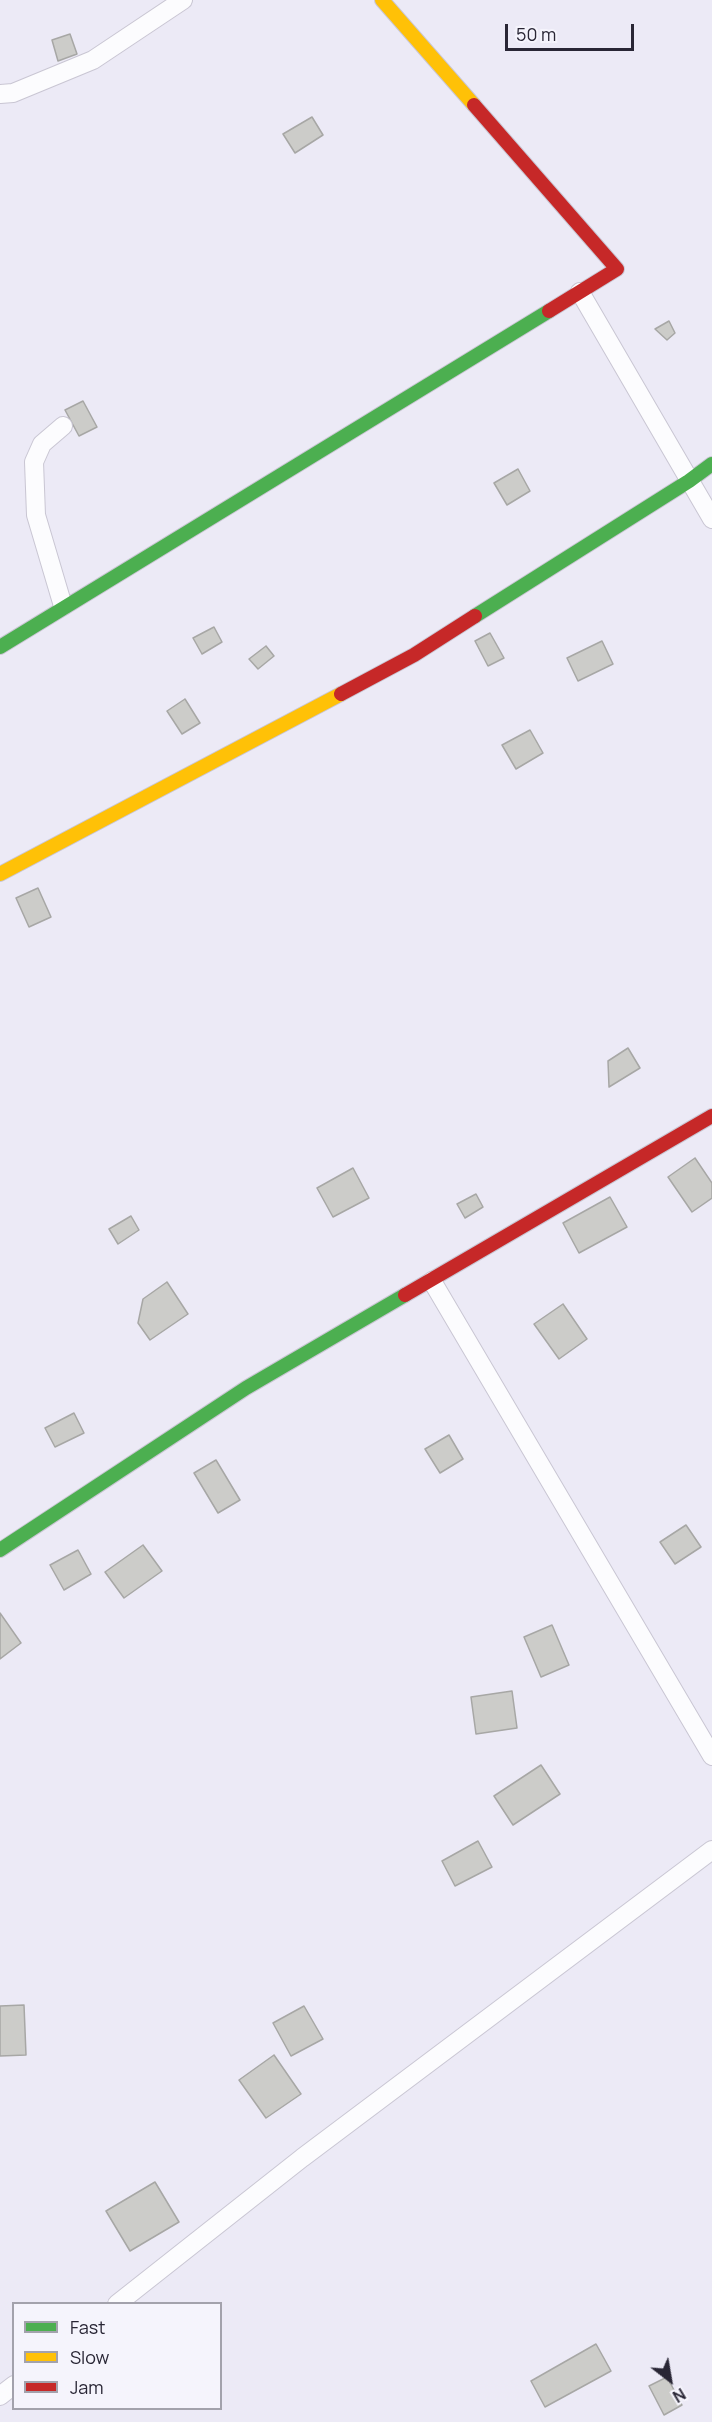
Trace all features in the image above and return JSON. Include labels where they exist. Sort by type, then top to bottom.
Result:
[{"type":"street","points":[[0,94],[13,93],[93,60],[183,0]]},
{"type":"street","points":[[0,646],[618,269],[382,0]]},
{"type":"street","points":[[580,292],[712,519]]},
{"type":"street","points":[[63,426],[42,444],[34,462],[36,515],[63,606]]},
{"type":"street","points":[[0,874],[414,655],[689,481],[712,464]]},
{"type":"street","points":[[0,1550],[246,1388],[712,1116]]},
{"type":"street","points":[[432,1281],[712,1756]]},
{"type":"street","points":[[120,2302],[302,2158],[712,1850]]},
{"type":"street","points":[[0,2396],[12,2387]]},
{"type":"building","points":[[70,34],[77,54],[58,61],[52,40]]},
{"type":"building","points":[[312,117],[323,135],[295,153],[283,134]]},
{"type":"building","points":[[669,321],[675,333],[667,340],[655,329]]},
{"type":"building","points":[[83,401],[97,427],[79,436],[65,410]]},
{"type":"building","points":[[518,469],[530,491],[507,505],[494,483]]},
{"type":"building","points":[[214,627],[222,642],[202,654],[193,638]]},
{"type":"building","points":[[490,633],[504,658],[488,666],[475,641]]},
{"type":"building","points":[[602,641],[613,664],[578,681],[567,658]]},
{"type":"building","points":[[266,646],[274,656],[258,669],[249,659]]},
{"type":"building","points":[[185,699],[200,723],[182,734],[167,711]]},
{"type":"building","points":[[530,730],[543,753],[516,769],[502,745]]},
{"type":"building","points":[[38,888],[51,917],[29,927],[16,898]]},
{"type":"building","points":[[628,1048],[640,1068],[609,1087],[608,1061]]},
{"type":"building","points":[[695,1158],[712,1183],[712,1198],[692,1212],[668,1177]]},
{"type":"building","points":[[353,1168],[369,1198],[333,1217],[317,1188]]},
{"type":"building","points":[[476,1194],[483,1207],[465,1218],[457,1204]]},
{"type":"building","points":[[610,1197],[627,1227],[579,1253],[563,1223]]},
{"type":"building","points":[[131,1216],[139,1230],[118,1244],[109,1229]]},
{"type":"building","points":[[167,1282],[188,1314],[150,1340],[138,1323],[143,1299]]},
{"type":"building","points":[[563,1304],[587,1339],[559,1359],[534,1324]]},
{"type":"building","points":[[74,1413],[84,1433],[55,1447],[45,1428]]},
{"type":"building","points":[[449,1435],[463,1459],[440,1473],[425,1449]]},
{"type":"building","points":[[216,1460],[240,1500],[218,1513],[194,1473]]},
{"type":"building","points":[[686,1525],[701,1547],[675,1564],[660,1542]]},
{"type":"building","points":[[143,1545],[162,1571],[124,1598],[105,1572]]},
{"type":"building","points":[[78,1550],[91,1574],[64,1590],[50,1565]]},
{"type":"building","points":[[0,1613],[21,1643],[0,1659]]},
{"type":"building","points":[[552,1625],[569,1665],[541,1677],[524,1637]]},
{"type":"building","points":[[512,1691],[517,1728],[476,1734],[471,1697]]},
{"type":"building","points":[[541,1765],[560,1794],[513,1825],[494,1796]]},
{"type":"building","points":[[478,1841],[492,1867],[455,1886],[442,1861]]},
{"type":"building","points":[[24,2005],[26,2055],[0,2056],[0,2006]]},
{"type":"building","points":[[304,2006],[323,2039],[291,2056],[273,2023]]},
{"type":"building","points":[[274,2055],[301,2094],[266,2118],[239,2080]]},
{"type":"building","points":[[155,2182],[179,2222],[130,2251],[106,2211]]},
{"type":"building","points":[[596,2344],[611,2371],[545,2407],[531,2381]]},
{"type":"building","points":[[667,2377],[682,2405],[664,2415],[649,2386]]},
{"type":"traffic: fast","points":[[0,647],[549,311]]},
{"type":"traffic: fast","points":[[475,616],[689,481],[712,464]]},
{"type":"traffic: fast","points":[[0,1550],[246,1388],[405,1295]]},
{"type":"traffic: slow","points":[[382,0],[474,105]]},
{"type":"traffic: slow","points":[[0,874],[341,694]]},
{"type":"traffic: jam","points":[[474,105],[617,269],[549,311]]},
{"type":"traffic: jam","points":[[341,694],[414,655],[475,616]]},
{"type":"traffic: jam","points":[[405,1295],[712,1116]]}]
